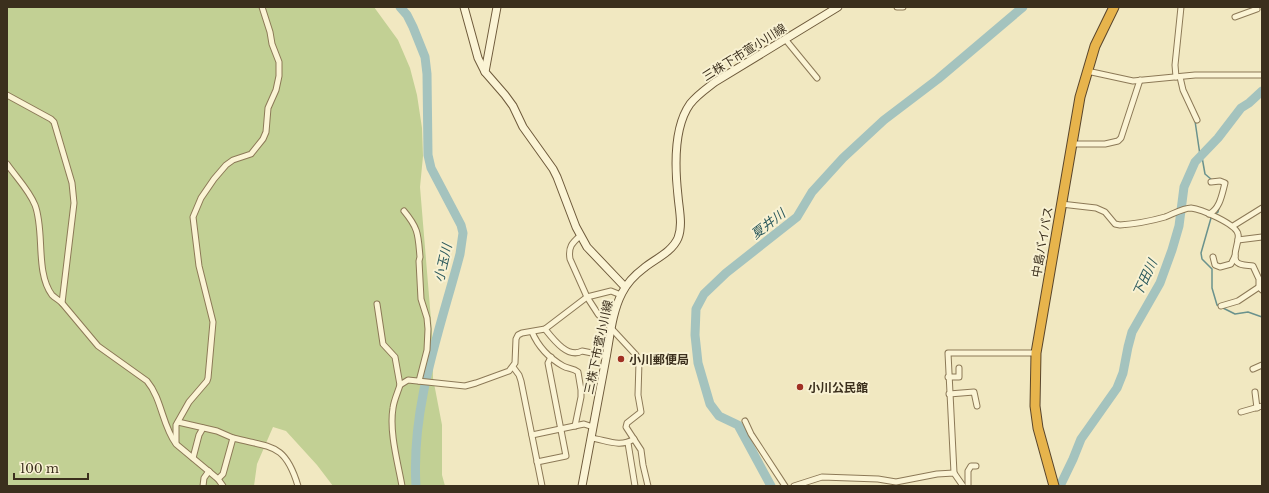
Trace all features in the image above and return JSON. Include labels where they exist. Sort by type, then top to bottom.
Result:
[{"type":"highway","name":"中島バイパス","points":[[1054,485],[1038,428],[1035,406],[1036,353],[1080,97],[1095,46],[1114,7]]},
{"type":"main road","points":[[464,7],[478,58],[485,72],[513,106],[523,127],[553,169],[580,236],[587,247],[625,287]]},
{"type":"main road","points":[[485,72],[497,7]]},
{"type":"main road","name":"三株下市萱小川線","points":[[582,486],[612,329],[621,295],[625,287],[643,269],[671,248],[678,239],[680,218],[676,184],[676,157],[679,132],[683,117],[690,105],[702,91],[838,7]]},
{"type":"street","points":[[176,444],[175,430],[178,422],[189,402],[207,381],[212,336],[213,322],[199,266],[193,217],[201,198],[214,178],[232,160],[251,154],[263,139],[266,132],[268,108],[276,90],[279,76],[279,62],[272,44],[270,32],[262,7]]},
{"type":"street","points":[[897,7],[904,7]]},
{"type":"street","points":[[1181,7],[1175,65],[1183,90],[1197,120]]},
{"type":"street","points":[[1235,17],[1257,9],[1256,7]]},
{"type":"street","points":[[785,39],[817,78]]},
{"type":"street","points":[[1087,71],[1123,79],[1140,80],[1208,75],[1262,75]]},
{"type":"street","points":[[1072,144],[1105,144],[1118,141],[1121,138],[1140,80]]},
{"type":"street","points":[[7,95],[54,122],[72,183],[74,203],[62,303]]},
{"type":"street","points":[[7,164],[31,196],[35,205],[39,226],[44,275],[46,285],[53,296],[62,303],[98,346],[147,381],[153,388],[158,398],[172,438],[176,444],[218,479],[223,486]]},
{"type":"street","points":[[1211,182],[1225,183],[1212,215]]},
{"type":"street","points":[[1061,204],[1096,208],[1104,212],[1115,224],[1120,225],[1153,220],[1191,208],[1218,217],[1233,226],[1238,233],[1238,240],[1235,256],[1231,264],[1220,267],[1215,265],[1213,257]]},
{"type":"street","points":[[1233,226],[1262,208]]},
{"type":"street","points":[[404,211],[415,226],[417,232],[420,257],[420,299],[427,318],[427,350],[420,381]]},
{"type":"street","points":[[580,236],[572,242],[569,252],[570,259],[587,297],[598,314],[636,355],[639,362],[638,395],[641,412],[627,423],[626,427],[641,450],[648,486]]},
{"type":"street","points":[[1238,240],[1262,237]]},
{"type":"street","points":[[1221,306],[1238,301],[1260,289],[1259,279],[1253,266],[1238,263],[1235,256]]},
{"type":"street","points":[[400,385],[408,380],[465,386],[509,370],[513,367],[516,359],[516,339],[518,335],[545,329],[587,297],[611,291],[621,295]]},
{"type":"street","points":[[377,304],[383,344],[395,357],[400,385],[393,408],[392,420],[402,486]]},
{"type":"street","points":[[545,329],[558,344],[572,353],[579,353],[582,351],[607,356]]},
{"type":"street","points":[[532,332],[544,352],[563,366],[573,368],[578,372],[581,390],[575,426]]},
{"type":"street","points":[[963,486],[954,473],[948,353],[1036,353]]},
{"type":"street","points":[[537,462],[566,456],[548,363],[551,357]]},
{"type":"street","points":[[1253,368],[1262,365]]},
{"type":"street","points":[[513,367],[519,374],[521,381],[542,486]]},
{"type":"street","points":[[948,377],[960,377],[959,368]]},
{"type":"street","points":[[950,394],[974,392],[977,406]]},
{"type":"street","points":[[1241,412],[1259,407],[1255,392]]},
{"type":"street","points":[[745,421],[751,434],[785,486]]},
{"type":"street","points":[[178,422],[217,431],[234,438],[278,450],[288,461],[298,486]]},
{"type":"street","points":[[532,435],[584,424],[593,427]]},
{"type":"street","points":[[193,458],[199,435],[203,428]]},
{"type":"street","points":[[218,479],[223,474],[234,438]]},
{"type":"street","points":[[591,438],[620,444],[628,443],[634,439]]},
{"type":"street","points":[[628,443],[635,486]]},
{"type":"street","points":[[968,486],[968,471],[971,466],[976,466]]},
{"type":"street","points":[[203,486],[204,478],[209,471]]},
{"type":"street","points":[[794,486],[822,477],[878,479],[896,482],[937,474],[954,473]]},
{"type":"green space","points":[[7,7],[374,7],[398,40],[410,68],[417,95],[422,128],[423,156],[420,187],[432,332],[433,378],[442,425],[442,475],[445,486],[333,486],[317,465],[286,431],[273,427],[257,464],[254,486],[7,486]]},
{"type":"waterway","name":"小玉川","points":[[400,7],[407,15],[425,57],[427,74],[428,155],[431,168],[461,225],[463,233],[460,254],[422,397],[416,456],[416,486]]},
{"type":"waterway","name":"夏井川","points":[[771,486],[738,425],[719,416],[710,404],[698,363],[695,335],[696,309],[704,294],[726,273],[797,217],[812,192],[843,158],[884,120],[938,79],[1023,7]]},
{"type":"waterway","name":"下田川","points":[[1060,486],[1081,439],[1117,388],[1123,373],[1132,332],[1160,283],[1172,250],[1179,226],[1184,187],[1195,162],[1218,138],[1241,108],[1262,91]]},
{"type":"waterway","points":[[1195,121],[1200,155]]},
{"type":"waterway","points":[[1200,155],[1202,157],[1205,174],[1212,180]]},
{"type":"waterway","points":[[1219,207],[1218,212],[1211,218],[1201,253],[1202,259],[1212,269],[1212,288],[1217,305],[1235,314],[1248,312],[1262,317]]},
{"type":"place","name":"小川郵便局","points":[[621,359]]},
{"type":"place","name":"小川公民館","points":[[800,387]]}]
